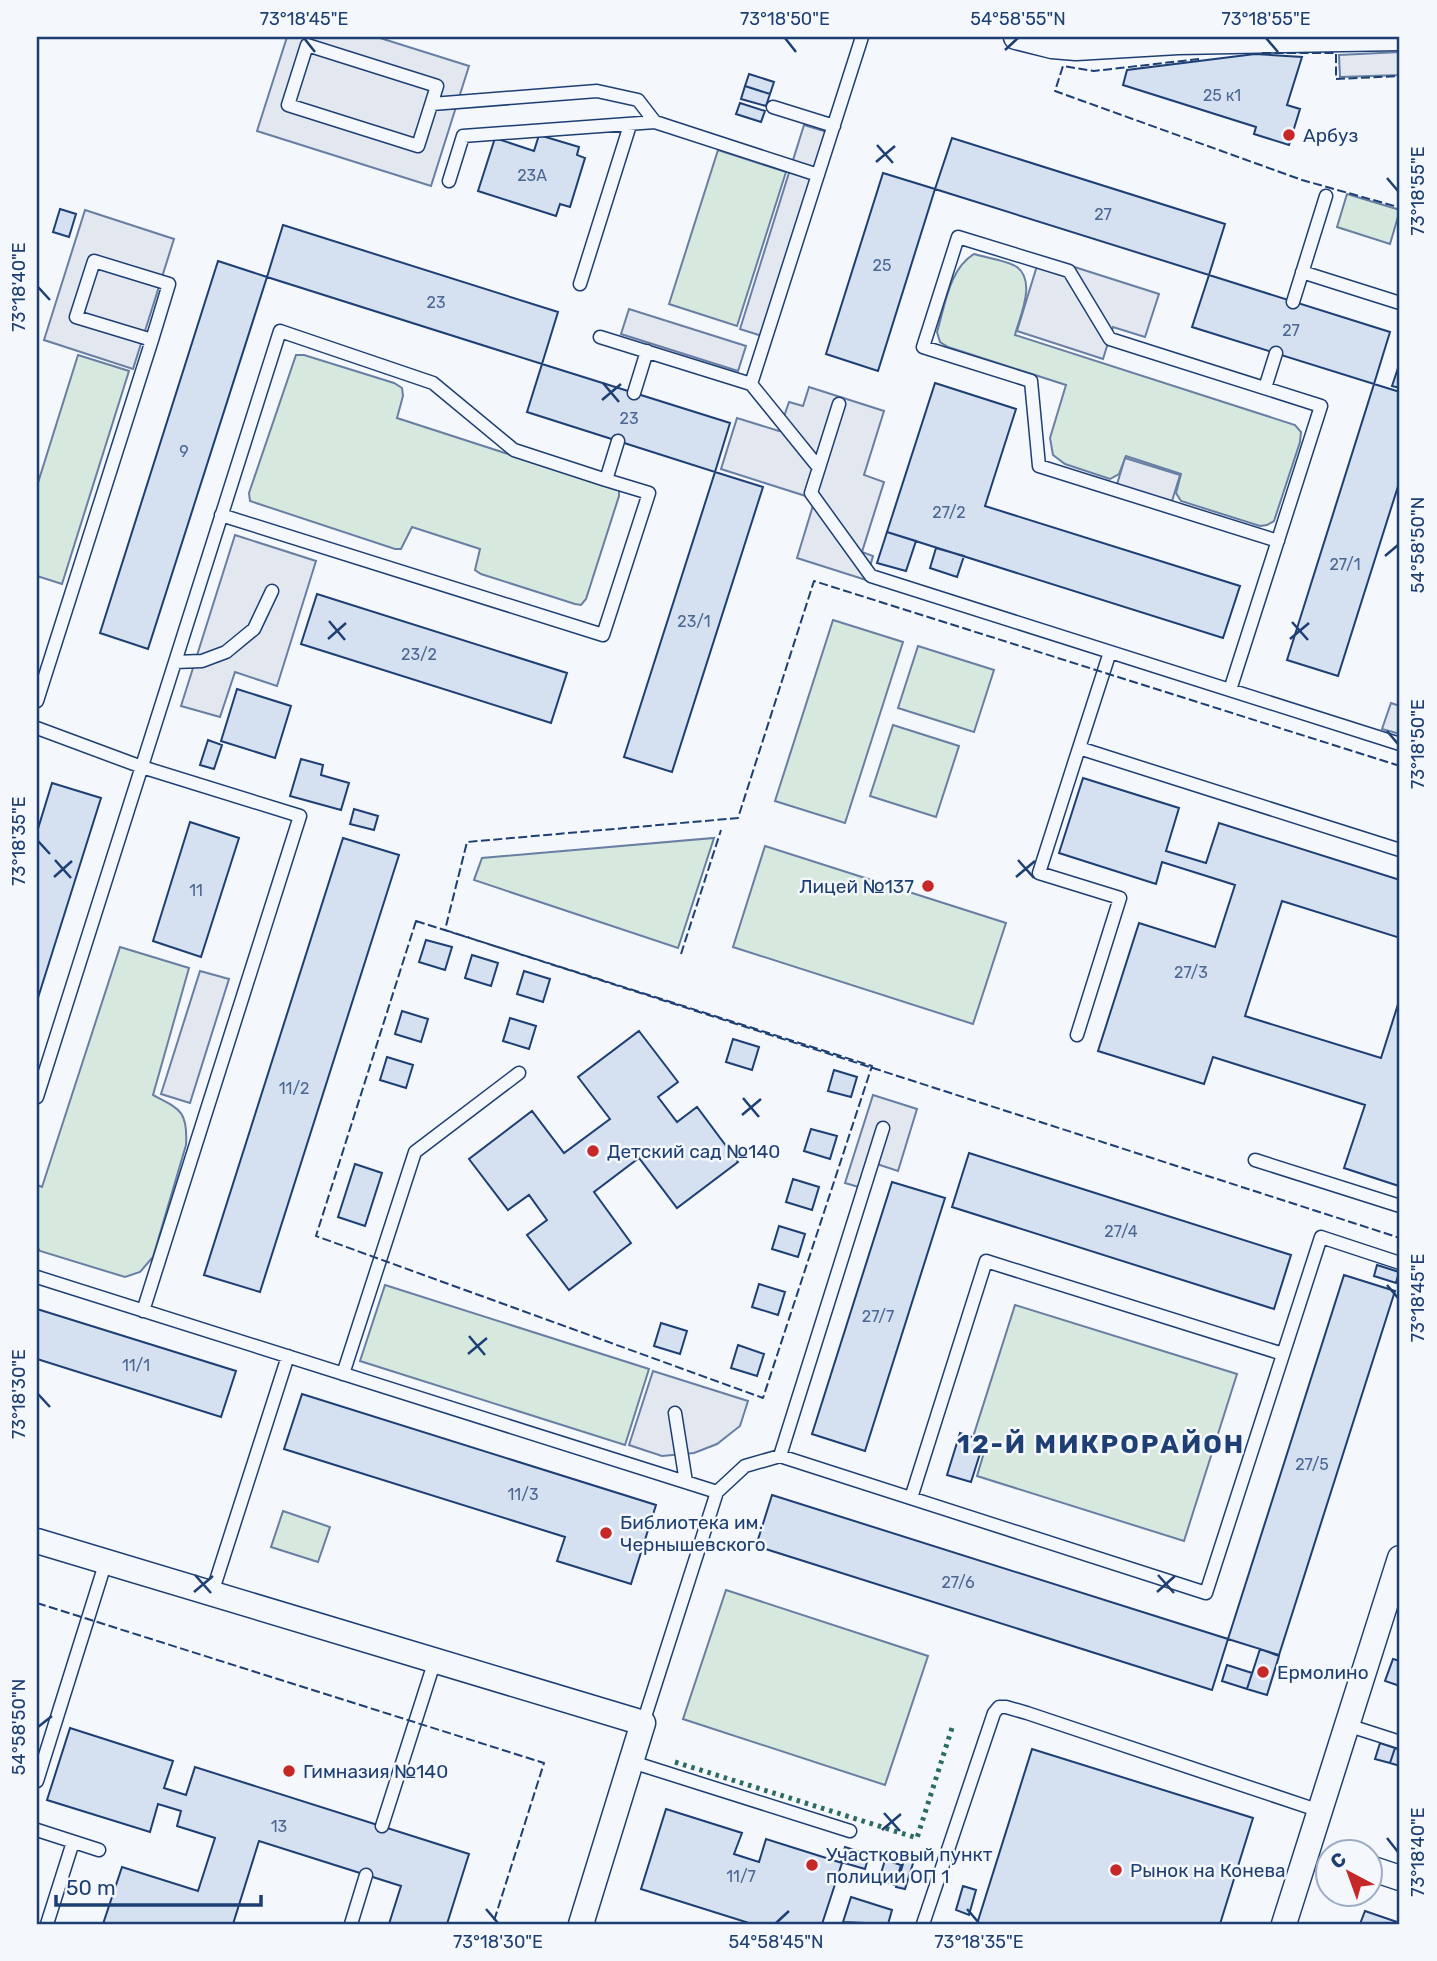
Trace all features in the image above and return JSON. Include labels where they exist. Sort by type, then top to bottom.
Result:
[{"type":"street","points":[[1016,37],[1052,46],[1076,48],[1178,42],[1400,38]]},
{"type":"street","points":[[37,1541],[643,1723],[582,1924]]},
{"type":"street","points":[[1319,1839],[1320,1811],[1400,1558]]},
{"type":"street","points":[[1284,1924],[1314,1861]]},
{"type":"lane","points":[[751,384],[862,37]]},
{"type":"lane","points":[[307,45],[437,86],[432,104],[418,146],[288,105],[307,45]]},
{"type":"lane","points":[[432,104],[597,92],[638,100],[655,122]]},
{"type":"lane","points":[[773,107],[834,126]]},
{"type":"lane","points":[[449,181],[463,136],[655,122],[818,175]]},
{"type":"lane","points":[[580,284],[630,125]]},
{"type":"lane","points":[[1293,302],[1326,196]]},
{"type":"lane","points":[[1230,690],[1278,541],[1321,406],[1110,339],[1069,271],[958,237],[923,347],[1031,381],[1039,466],[1278,541]]},
{"type":"lane","points":[[37,701],[152,340],[169,284],[94,261],[76,317],[152,340]]},
{"type":"lane","points":[[1302,272],[1400,303]]},
{"type":"lane","points":[[37,1097],[174,662],[221,515],[280,331],[433,383],[514,450],[649,493],[603,635],[221,515]]},
{"type":"lane","points":[[600,337],[751,384],[819,468]]},
{"type":"lane","points":[[634,393],[647,351]]},
{"type":"lane","points":[[1265,388],[1276,353]]},
{"type":"lane","points":[[839,404],[811,494],[871,576],[1400,744]]},
{"type":"lane","points":[[606,480],[618,441]]},
{"type":"lane","points":[[174,662],[202,661],[226,652],[254,629],[272,591]]},
{"type":"lane","points":[[1077,1035],[1120,898],[1039,873],[1110,652]]},
{"type":"lane","points":[[37,728],[142,766],[300,816],[143,1311]]},
{"type":"lane","points":[[1079,748],[1400,850]]},
{"type":"lane","points":[[343,1374],[415,1152],[519,1073]]},
{"type":"lane","points":[[780,1456],[883,1128]]},
{"type":"lane","points":[[1255,1160],[1400,1206]]},
{"type":"lane","points":[[643,1723],[717,1492],[745,1466],[780,1456],[1206,1592],[1321,1237],[1400,1263]]},
{"type":"lane","points":[[911,1498],[986,1261],[1283,1354]]},
{"type":"lane","points":[[37,1277],[717,1492]]},
{"type":"lane","points":[[212,1593],[288,1356]]},
{"type":"lane","points":[[675,1413],[685,1482]]},
{"type":"lane","points":[[37,1781],[106,1561]]},
{"type":"lane","points":[[382,1826],[435,1660]]},
{"type":"lane","points":[[923,1924],[994,1713],[999,1707],[1027,1713],[1320,1811]]},
{"type":"lane","points":[[1347,1726],[1400,1742]]},
{"type":"lane","points":[[632,1762],[850,1831]]},
{"type":"lane","points":[[37,1830],[99,1850]]},
{"type":"lane","points":[[47,1924],[73,1842]]},
{"type":"lane","points":[[351,1924],[366,1875]]},
{"type":"shaded area","points":[[287,37],[377,37],[469,66],[431,186],[257,131]]},
{"type":"shaded area","points":[[1400,52],[1400,75],[1340,77],[1339,55]]},
{"type":"shaded area","points":[[804,125],[827,132],[762,336],[740,329]]},
{"type":"shaded area","points":[[718,150],[786,172],[737,326],[669,304]]},
{"type":"shaded area","points":[[1347,194],[1400,210],[1390,244],[1337,227]]},
{"type":"shaded area","points":[[85,210],[174,239],[133,369],[44,340]]},
{"type":"shaded area","points":[[974,254],[1008,263],[1023,274],[1026,282],[1025,300],[1015,335],[1295,425],[1301,432],[1300,442],[1274,521],[1260,526],[1181,501],[1176,493],[1181,474],[1126,456],[1119,474],[1110,479],[1065,464],[1053,455],[1050,438],[1066,385],[948,347],[940,342],[937,332],[953,278]]},
{"type":"shaded area","points":[[1040,256],[1159,294],[1145,337],[1113,327],[1103,359],[1017,331]]},
{"type":"shaded area","points":[[629,309],[746,346],[738,371],[621,334]]},
{"type":"shaded area","points":[[78,355],[129,371],[62,584],[37,576],[37,486]]},
{"type":"shaded area","points":[[296,355],[304,355],[394,383],[402,388],[403,396],[397,418],[619,490],[586,599],[581,605],[481,574],[475,570],[480,549],[412,527],[401,549],[395,549],[250,501],[249,493]]},
{"type":"shaded area","points":[[809,387],[884,411],[864,475],[884,482],[862,552],[873,556],[866,580],[797,558],[815,499],[721,469],[737,418],[779,431],[789,402],[803,406]]},
{"type":"shaded area","points":[[1125,458],[1180,475],[1169,511],[1114,494]]},
{"type":"shaded area","points":[[235,535],[316,561],[277,686],[235,672],[220,717],[181,706]]},
{"type":"shaded area","points":[[833,620],[903,642],[845,823],[775,801]]},
{"type":"shaded area","points":[[918,646],[994,670],[974,732],[898,708]]},
{"type":"shaded area","points":[[1391,703],[1400,706],[1400,734],[1382,729]]},
{"type":"shaded area","points":[[893,725],[959,746],[936,817],[870,796]]},
{"type":"shaded area","points":[[714,838],[678,948],[474,880],[482,858]]},
{"type":"shaded area","points":[[765,846],[1006,923],[973,1024],[733,947]]},
{"type":"shaded area","points":[[120,947],[189,968],[153,1095],[176,1108],[184,1118],[186,1145],[153,1257],[140,1272],[125,1277],[40,1251],[37,1247],[37,1185],[42,1187]]},
{"type":"shaded area","points":[[200,971],[229,979],[190,1103],[161,1094]]},
{"type":"shaded area","points":[[873,1095],[917,1109],[898,1171],[877,1164],[869,1190],[845,1183]]},
{"type":"shaded area","points":[[385,1285],[649,1369],[625,1445],[360,1361]]},
{"type":"shaded area","points":[[1015,1305],[1237,1374],[1184,1541],[977,1476],[988,1439],[974,1434]]},
{"type":"shaded area","points":[[653,1371],[748,1401],[740,1426],[717,1444],[694,1453],[662,1456],[629,1445]]},
{"type":"shaded area","points":[[283,1511],[330,1527],[318,1562],[271,1547]]},
{"type":"shaded area","points":[[726,1590],[928,1656],[885,1785],[683,1719]]},
{"type":"building","points":[[1255,54],[1302,57],[1287,105],[1300,109],[1289,145],[1254,134],[1256,127],[1123,85],[1127,70]]},
{"type":"building","points":[[749,74],[774,82],[770,94],[745,86]]},
{"type":"building","points":[[745,86],[770,94],[766,106],[741,99]]},
{"type":"building","points":[[740,103],[765,111],[761,122],[736,114]]},
{"type":"building","points":[[539,135],[579,147],[577,155],[585,158],[570,207],[560,204],[556,216],[478,191],[495,138],[534,151]]},
{"type":"building","points":[[952,138],[1225,224],[1209,275],[935,189]]},
{"type":"building","points":[[883,173],[935,189],[878,371],[826,354]]},
{"type":"building","points":[[60,209],[76,214],[69,237],[53,232]]},
{"type":"building","points":[[283,225],[558,312],[542,364],[267,277]]},
{"type":"building","points":[[218,261],[267,277],[148,649],[100,633]]},
{"type":"building","points":[[1209,275],[1390,332],[1374,384],[1192,327]]},
{"type":"building","points":[[1400,362],[1400,388],[1392,386]]},
{"type":"building","points":[[542,364],[730,423],[715,472],[527,412]]},
{"type":"building","points":[[935,383],[1016,409],[985,506],[1240,586],[1223,638],[887,532]]},
{"type":"building","points":[[1374,384],[1400,392],[1400,480],[1338,676],[1287,660]]},
{"type":"building","points":[[715,472],[763,487],[672,772],[624,757]]},
{"type":"building","points":[[887,532],[916,541],[906,571],[877,563]]},
{"type":"building","points":[[936,548],[964,556],[957,577],[930,568]]},
{"type":"building","points":[[317,594],[567,673],[551,723],[301,644]]},
{"type":"building","points":[[237,689],[291,706],[275,758],[221,741]]},
{"type":"building","points":[[208,740],[222,745],[214,769],[200,765]]},
{"type":"building","points":[[301,759],[323,765],[321,775],[349,783],[341,810],[290,796]]},
{"type":"building","points":[[1083,778],[1179,808],[1166,851],[1206,863],[1219,823],[1400,880],[1400,938],[1282,901],[1245,1016],[1381,1058],[1400,998],[1399,1186],[1344,1168],[1365,1105],[1213,1057],[1204,1084],[1098,1051],[1139,923],[1215,947],[1235,885],[1162,862],[1156,884],[1059,853]]},
{"type":"building","points":[[52,783],[101,798],[37,1001],[37,832]]},
{"type":"building","points":[[354,809],[378,816],[374,830],[350,824]]},
{"type":"building","points":[[190,822],[239,838],[201,957],[153,941]]},
{"type":"building","points":[[343,838],[399,855],[260,1292],[204,1275]]},
{"type":"building","points":[[426,940],[452,947],[445,970],[419,962]]},
{"type":"building","points":[[472,955],[498,963],[491,986],[465,978]]},
{"type":"building","points":[[524,971],[550,979],[543,1002],[517,994]]},
{"type":"building","points":[[402,1011],[428,1019],[421,1042],[395,1034]]},
{"type":"building","points":[[510,1018],[536,1026],[529,1049],[503,1041]]},
{"type":"building","points":[[639,1031],[678,1082],[658,1097],[677,1122],[697,1107],[738,1162],[677,1208],[639,1158],[594,1192],[631,1243],[569,1290],[527,1235],[547,1220],[529,1195],[508,1210],[469,1159],[532,1111],[564,1153],[610,1119],[578,1077]]},
{"type":"building","points":[[733,1039],[759,1047],[752,1070],[726,1062]]},
{"type":"building","points":[[387,1057],[413,1065],[406,1088],[380,1080]]},
{"type":"building","points":[[834,1070],[857,1077],[851,1097],[828,1091]]},
{"type":"building","points":[[811,1129],[837,1136],[830,1159],[804,1151]]},
{"type":"building","points":[[969,1153],[1291,1255],[1274,1309],[952,1207]]},
{"type":"building","points":[[355,1164],[382,1173],[365,1226],[338,1217]]},
{"type":"building","points":[[793,1179],[819,1187],[812,1210],[786,1202]]},
{"type":"building","points":[[892,1182],[945,1198],[865,1451],[812,1434]]},
{"type":"building","points":[[779,1226],[805,1234],[798,1257],[772,1249]]},
{"type":"building","points":[[1377,1265],[1399,1272],[1396,1283],[1374,1276]]},
{"type":"building","points":[[1344,1275],[1395,1291],[1279,1655],[1228,1639]]},
{"type":"building","points":[[759,1284],[785,1292],[778,1315],[752,1307]]},
{"type":"building","points":[[37,1309],[236,1371],[221,1417],[37,1359]]},
{"type":"building","points":[[661,1323],[687,1331],[680,1354],[654,1346]]},
{"type":"building","points":[[738,1345],[764,1354],[757,1376],[731,1368]]},
{"type":"building","points":[[302,1394],[656,1505],[631,1584],[557,1561],[565,1537],[284,1449]]},
{"type":"building","points":[[960,1433],[984,1441],[971,1482],[947,1475]]},
{"type":"building","points":[[772,1495],[1228,1639],[1212,1690],[756,1546]]},
{"type":"building","name":"Ермолино","points":[[1260,1649],[1279,1656],[1267,1695],[1247,1689]]},
{"type":"building","points":[[1393,1659],[1400,1661],[1400,1686],[1385,1681]]},
{"type":"building","points":[[1227,1665],[1252,1673],[1247,1689],[1222,1681]]},
{"type":"building","points":[[70,1728],[173,1761],[164,1788],[186,1795],[195,1767],[469,1854],[447,1924],[389,1924],[401,1886],[259,1841],[233,1924],[103,1924],[122,1867],[198,1891],[215,1838],[177,1826],[181,1811],[158,1804],[150,1832],[47,1800]]},
{"type":"building","points":[[1380,1743],[1395,1748],[1390,1763],[1375,1759]]},
{"type":"building","points":[[1395,1748],[1400,1750],[1400,1766],[1390,1763]]},
{"type":"building","name":"Рынок на Конева","points":[[1032,1749],[1253,1818],[1220,1924],[977,1924]]},
{"type":"building","points":[[666,1809],[742,1833],[734,1854],[759,1862],[766,1839],[842,1863],[822,1924],[752,1924],[641,1889]]},
{"type":"building","points":[[845,1847],[869,1855],[865,1869],[841,1862]]},
{"type":"building","points":[[906,1854],[915,1857],[905,1889],[896,1887]]},
{"type":"building","points":[[885,1860],[901,1865],[895,1885],[879,1880]]},
{"type":"building","points":[[963,1886],[976,1890],[969,1915],[956,1910]]},
{"type":"building","points":[[851,1897],[892,1910],[888,1924],[843,1922]]},
{"type":"building","points":[[1365,1911],[1400,1923],[1400,1924],[1360,1924]]},
{"type":"hedge","points":[[675,1762],[917,1838],[952,1728]]},
{"type":"fence","points":[[1262,53],[1336,53],[1336,79],[1400,76]]},
{"type":"fence","points":[[1199,59],[1094,71],[1063,66],[1055,91],[1302,180],[1398,207],[1400,200]]},
{"type":"fence","points":[[1400,766],[814,581],[738,818],[467,842],[445,930],[1400,1238]]},
{"type":"fence","points":[[681,954],[721,830]]},
{"type":"fence","points":[[416,921],[872,1066],[763,1398],[316,1236],[416,921]]},
{"type":"fence","points":[[37,1603],[544,1763],[493,1924]]},
{"type":"place","name":"Арбуз","points":[[1289,135]]},
{"type":"place","name":"Лицей №137","points":[[928,886]]},
{"type":"place","name":"Детский сад №140","points":[[593,1151]]},
{"type":"place","name":"Библиотека им. Чернышевского","points":[[606,1533]]},
{"type":"place","name":"Ермолино","points":[[1263,1672]]},
{"type":"place","name":"Гимназия №140","points":[[289,1771]]},
{"type":"place","name":"Участковый пункт полиции ОП 1","points":[[812,1865]]},
{"type":"place","name":"Рынок на Конева","points":[[1116,1870]]},
{"type":"district","name":"12-Й МИКРОРАЙОН","points":[[1101,1444]]}]
